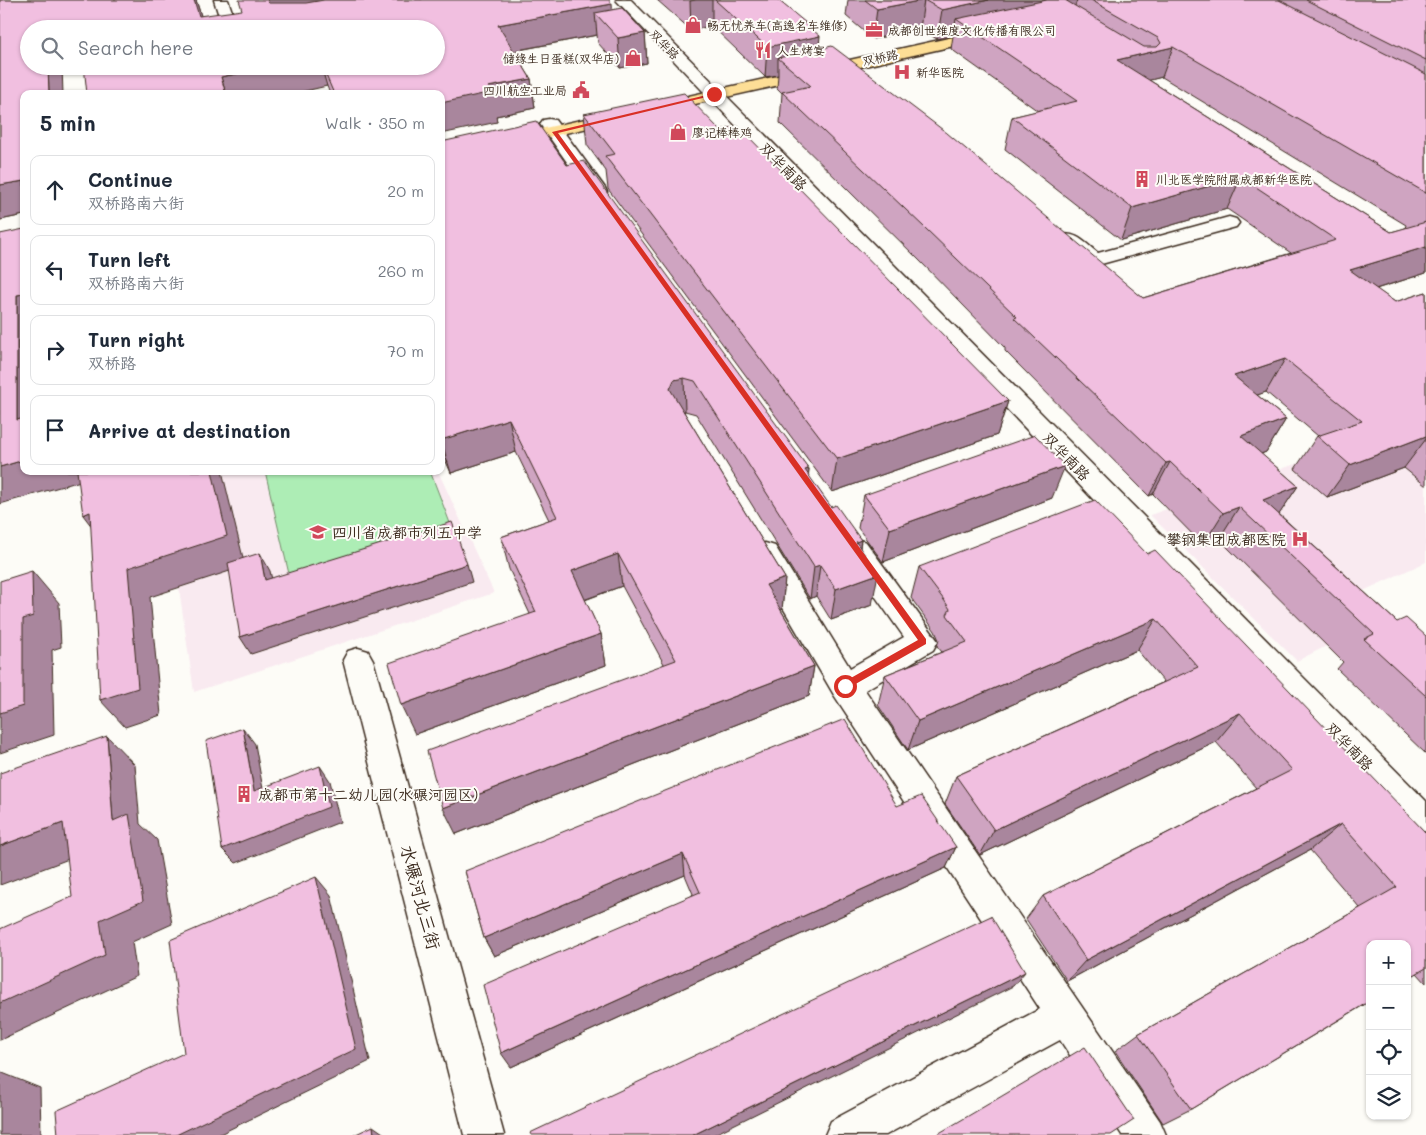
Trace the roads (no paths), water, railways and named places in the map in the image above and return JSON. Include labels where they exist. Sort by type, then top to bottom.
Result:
[{"type":"main road","name":"双桥路","points":[[445,155],[711,91],[1003,27],[854,63],[711,91]]},
{"type":"main road","name":"双桥路","points":[[445,146],[552,128]]},
{"type":"street","points":[[221,0],[228,20]]},
{"type":"street","name":"双华路","points":[[623,0],[711,91]]},
{"type":"street","points":[[854,63],[876,81]]},
{"type":"street","name":"双华南路","points":[[711,91],[1426,824]]},
{"type":"street","points":[[552,128],[613,213]]},
{"type":"street","points":[[1051,226],[1094,260],[1229,223]]},
{"type":"street","points":[[841,528],[923,641],[845,686]]},
{"type":"street","points":[[752,532],[845,686],[1146,1135]]},
{"type":"street","name":"水碾河北三街","points":[[358,660],[484,1135]]},
{"type":"street","points":[[845,1135],[1066,1016]]},
{"type":"place","name":"畅无忧养车(高逸名车维修)","points":[[693,25]]},
{"type":"place","name":"成都创世维度文化传播有限公司","points":[[874,30]]},
{"type":"place","name":"人生烤宴","points":[[763,50]]},
{"type":"place","name":"储缘生日蛋糕(双华店)","points":[[633,58]]},
{"type":"place","name":"新华医院","points":[[902,72]]},
{"type":"place","name":"四川航空工业局","points":[[581,90]]},
{"type":"place","name":"廖记棒棒鸡","points":[[678,132]]},
{"type":"place","name":"川北医学院附属成都新华医院","points":[[1142,179]]},
{"type":"place","name":"四川省成都市列五中学","points":[[318,532]]},
{"type":"place","name":"攀钢集团成都医院","points":[[1300,539]]},
{"type":"place","name":"成都市第十二幼儿园(水碾河园区)","points":[[244,794]]}]
